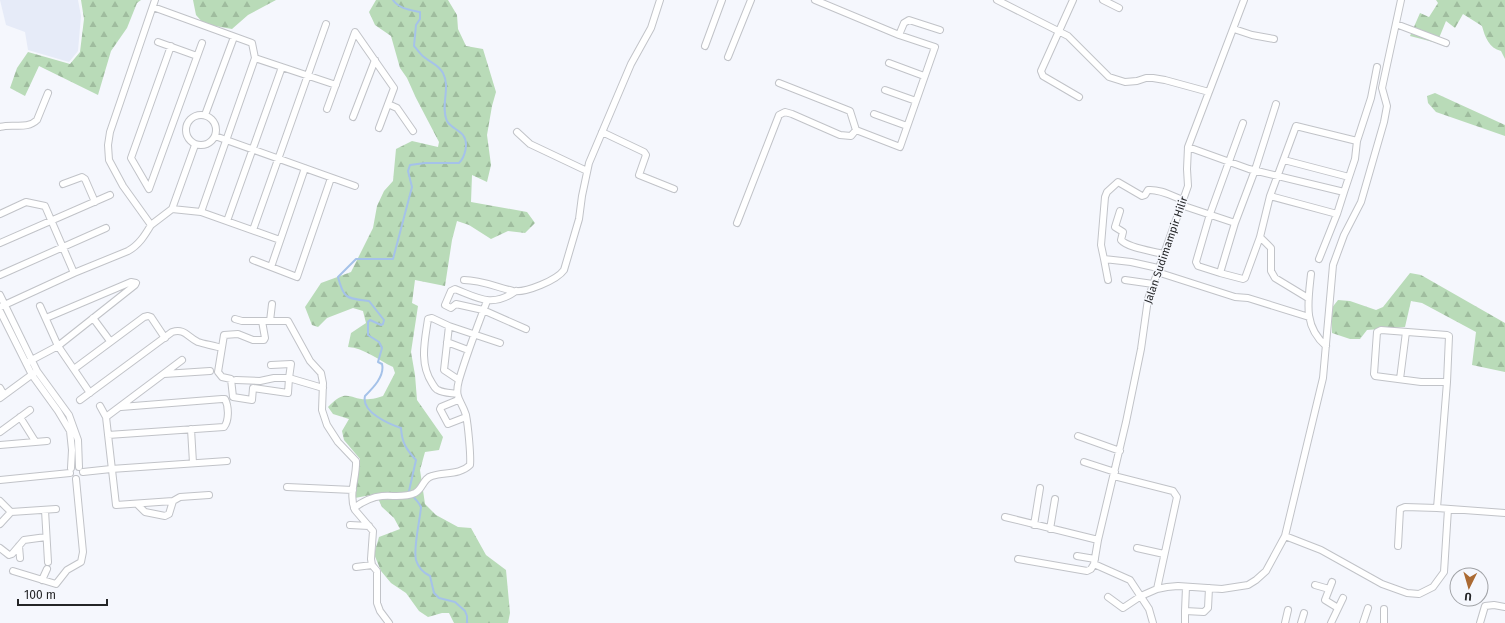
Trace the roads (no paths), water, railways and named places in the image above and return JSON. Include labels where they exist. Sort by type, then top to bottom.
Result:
[{"type":"street","points":[[151,225],[123,186],[109,160],[108,145],[110,132],[155,0]]},
{"type":"street","points":[[526,329],[483,310],[456,304],[450,308],[445,306],[445,304],[451,291],[455,289],[486,301],[502,298],[516,291],[549,282],[560,275],[564,270],[579,219],[587,171],[631,64],[651,28],[660,0]]},
{"type":"street","points":[[705,46],[722,0]]},
{"type":"street","points":[[815,0],[899,35],[935,48],[900,146],[856,130]]},
{"type":"street","points":[[997,0],[1068,36],[1109,77],[1125,82],[1137,81],[1146,78],[1159,79],[1209,92]]},
{"type":"street","points":[[1073,0],[1041,71],[1042,74],[1079,97]]},
{"type":"street","points":[[1103,0],[1119,8]]},
{"type":"street","name":"Jalan Sudimampir Hilir","points":[[1095,562],[1098,540],[1120,451],[1141,349],[1148,299],[1188,186],[1188,148],[1244,0]]},
{"type":"street","points":[[1108,597],[1123,608],[1141,596],[1167,586],[1222,589],[1248,585],[1266,571],[1285,536],[1323,378],[1333,265],[1344,235],[1361,202],[1384,122],[1387,106],[1382,88],[1401,0]]},
{"type":"street","points":[[728,57],[749,1]]},
{"type":"street","points":[[153,7],[252,43],[255,58],[200,212]]},
{"type":"street","points":[[899,35],[904,23],[909,20],[940,30]]},
{"type":"street","points":[[253,230],[326,24]]},
{"type":"street","points":[[1396,24],[1446,43]]},
{"type":"street","points":[[1234,28],[1274,39]]},
{"type":"street","points":[[327,109],[355,32],[394,88],[379,128]]},
{"type":"street","points":[[205,115],[234,37]]},
{"type":"street","points":[[158,42],[198,56]]},
{"type":"street","points":[[171,46],[131,158],[149,189],[202,43]]},
{"type":"street","points":[[255,58],[336,85]]},
{"type":"street","points":[[353,117],[375,60]]},
{"type":"street","points":[[889,63],[924,76]]},
{"type":"street","points":[[227,222],[282,67]]},
{"type":"street","points":[[1319,259],[1337,214],[1355,159],[1356,141],[1371,98],[1377,67]]},
{"type":"street","points":[[779,83],[850,111],[856,130]]},
{"type":"street","points":[[884,90],[916,101]]},
{"type":"street","points":[[0,127],[28,125],[37,120],[48,93]]},
{"type":"street","points":[[388,104],[397,108],[412,131]]},
{"type":"street","points":[[1220,273],[1235,223],[1255,170],[1276,104]]},
{"type":"street","points":[[737,223],[779,115],[785,112],[792,114],[840,135],[852,136],[856,130]]},
{"type":"street","points":[[874,114],[907,126]]},
{"type":"street","points":[[197,115],[205,115],[212,120],[216,127],[215,136],[210,142],[203,146],[195,145],[188,140],[185,133],[186,125],[190,119],[197,115]]},
{"type":"street","points":[[174,121],[186,125]]},
{"type":"street","points":[[1243,123],[1230,163],[1210,214],[1196,264],[1198,266],[1243,279],[1245,278],[1260,237],[1270,196],[1296,126],[1356,141]]},
{"type":"street","points":[[517,132],[530,144],[587,171]]},
{"type":"street","points":[[602,132],[644,152],[646,155],[639,175],[674,189]]},
{"type":"street","points":[[215,136],[356,186]]},
{"type":"street","points":[[2,306],[135,247],[151,225],[172,209],[195,145]]},
{"type":"street","points":[[1188,148],[1230,163],[1344,192]]},
{"type":"street","points":[[1284,160],[1349,177]]},
{"type":"street","points":[[271,267],[305,168]]},
{"type":"street","points":[[63,184],[82,177],[95,202]]},
{"type":"street","points":[[253,260],[297,277],[331,178]]},
{"type":"street","points":[[1108,280],[1101,245],[1104,197],[1107,192],[1118,182],[1142,196],[1145,196],[1148,190],[1165,193],[1210,214],[1235,223]]},
{"type":"street","points":[[0,243],[110,195]]},
{"type":"street","points":[[1270,196],[1337,214]]},
{"type":"street","points":[[0,214],[26,202],[45,206],[64,246],[74,273]]},
{"type":"street","points":[[172,209],[200,212],[280,240]]},
{"type":"street","points":[[1120,211],[1115,227],[1123,232],[1122,242],[1164,254]]},
{"type":"street","points":[[0,275],[106,228]]},
{"type":"street","points":[[1260,237],[1271,248],[1271,271],[1275,278],[1308,298]]},
{"type":"street","points":[[1104,259],[1131,262],[1235,297],[1248,298],[1309,317]]},
{"type":"street","points":[[1311,274],[1308,298],[1309,317],[1314,334],[1326,346]]},
{"type":"street","points":[[464,280],[481,281],[516,291]]},
{"type":"street","points":[[1125,280],[1153,284]]},
{"type":"street","points":[[29,362],[58,346],[136,285],[136,283],[131,282],[46,318]]},
{"type":"street","points":[[0,295],[2,306],[24,343],[29,362],[34,373],[69,415],[68,422],[72,450],[70,470],[72,477],[76,479],[83,552],[81,562],[67,570],[56,584],[13,571]]},
{"type":"street","points":[[354,508],[369,499],[381,496],[399,497],[416,492],[424,481],[430,476],[459,471],[470,465],[466,417],[458,397],[459,380],[486,301]]},
{"type":"street","points":[[270,321],[272,304]]},
{"type":"street","points":[[40,306],[58,346],[90,393]]},
{"type":"street","points":[[0,311],[17,346],[29,362]]},
{"type":"street","points":[[74,369],[148,316],[151,317],[165,338]]},
{"type":"street","points":[[93,318],[110,342]]},
{"type":"street","points":[[458,397],[436,389],[426,371],[424,345],[428,318],[432,318],[449,326],[500,343]]},
{"type":"street","points":[[235,319],[242,321],[286,320],[290,323],[310,360],[321,373],[323,388],[322,410],[327,425],[338,442],[356,461],[353,490],[354,508],[374,533],[371,559],[372,565],[377,571],[377,602],[389,623]]},
{"type":"street","points":[[262,321],[265,338],[264,340],[253,340],[238,334],[224,335],[218,372],[222,377],[231,379],[233,398],[252,400],[253,388],[288,393],[291,364],[271,365]]},
{"type":"street","points":[[449,326],[444,370],[459,380]]},
{"type":"street","points":[[80,400],[172,332],[178,330],[182,331],[197,342],[218,347]]},
{"type":"street","points":[[1437,508],[1447,382],[1449,336],[1381,330],[1378,332],[1374,374],[1378,377],[1421,382],[1447,382]]},
{"type":"street","points":[[1400,379],[1406,332]]},
{"type":"street","points":[[447,342],[468,350]]},
{"type":"street","points":[[17,346],[24,343]]},
{"type":"street","points":[[106,417],[182,360]]},
{"type":"street","points":[[164,374],[210,371]]},
{"type":"street","points":[[0,388],[2,397],[34,373]]},
{"type":"street","points":[[236,380],[260,381],[274,378],[289,378],[323,388]]},
{"type":"street","points":[[458,397],[441,407],[443,414],[449,424],[466,417]]},
{"type":"street","points":[[108,435],[224,427],[227,423],[228,406],[225,400],[121,407]]},
{"type":"street","points":[[100,406],[106,417],[115,504],[173,501],[180,497],[209,495]]},
{"type":"street","points":[[0,432],[30,410]]},
{"type":"street","points":[[20,417],[35,441]]},
{"type":"street","points":[[68,422],[78,440],[81,477],[76,479]]},
{"type":"street","points":[[191,429],[193,463]]},
{"type":"street","points":[[1078,436],[1120,451]]},
{"type":"street","points":[[0,444],[47,441]]},
{"type":"street","points":[[0,480],[70,470],[75,466],[81,470],[227,461]]},
{"type":"street","points":[[1084,462],[1114,474],[1176,493],[1177,497],[1157,589]]},
{"type":"street","points":[[287,487],[353,490]]},
{"type":"street","points":[[1034,525],[1040,488]]},
{"type":"street","points":[[1050,528],[1055,499]]},
{"type":"street","points":[[0,501],[11,512]]},
{"type":"street","points":[[137,504],[145,512],[165,516],[169,514],[173,501]]},
{"type":"street","points":[[1398,546],[1400,509],[1405,507],[1505,513]]},
{"type":"street","points":[[0,524],[11,512],[56,509]]},
{"type":"street","points":[[1285,536],[1321,550],[1382,584],[1406,593],[1419,594],[1433,587],[1444,572],[1448,509]]},
{"type":"street","points":[[45,510],[48,562]]},
{"type":"street","points":[[1005,517],[1098,540]]},
{"type":"street","points":[[350,526],[369,526]]},
{"type":"street","points":[[0,548],[10,555],[24,540],[46,537]]},
{"type":"street","points":[[19,546],[20,558]]},
{"type":"street","points":[[1137,548],[1164,554]]},
{"type":"street","points":[[1078,556],[1095,562],[1130,580],[1150,610],[1153,623]]},
{"type":"street","points":[[1018,559],[1087,571],[1091,569],[1095,562]]},
{"type":"street","points":[[356,567],[372,565]]},
{"type":"street","points":[[42,580],[46,569]]},
{"type":"street","points":[[1332,582],[1325,600],[1338,608]]},
{"type":"street","points":[[1315,585],[1329,589]]},
{"type":"street","points":[[1185,623],[1186,587]]},
{"type":"street","points":[[1185,611],[1204,612],[1207,610],[1209,588]]},
{"type":"street","points":[[1332,623],[1343,598]]},
{"type":"street","points":[[1480,623],[1485,606],[1505,607]]},
{"type":"street","points":[[1362,623],[1368,608]]},
{"type":"street","points":[[1285,623],[1288,610]]},
{"type":"street","points":[[1384,610],[1384,623]]},
{"type":"street","points":[[1301,623],[1304,612]]},
{"type":"waterway","points":[[393,0],[402,7],[420,12],[420,19],[416,25],[414,46],[443,73],[446,85],[445,115],[448,123],[465,138],[466,150],[459,163],[425,163],[410,165],[408,171],[412,187],[393,259],[356,259],[338,277],[342,290],[345,294],[351,298],[369,301],[384,320],[383,324],[381,325],[370,320],[368,322],[368,335],[379,342],[382,348],[378,362],[382,364],[382,373],[378,382],[365,396],[365,402],[371,412],[390,424],[401,428],[405,446],[416,460],[409,491],[421,507],[416,541],[416,560],[422,570],[430,576],[434,593],[439,598],[455,602],[465,611],[467,623]]}]
